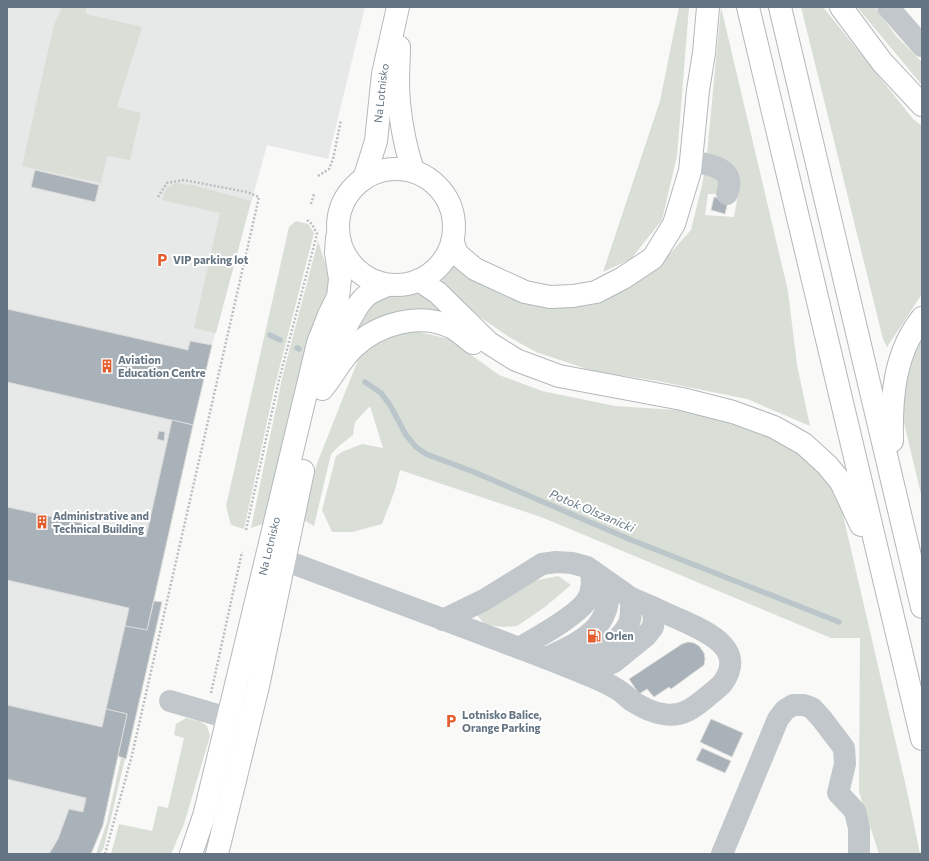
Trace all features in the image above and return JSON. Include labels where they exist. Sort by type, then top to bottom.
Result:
[{"type":"main road","name":"Na Lotnisko","points":[[398,7],[399,96],[405,142],[413,170]]},
{"type":"main road","name":"Na Lotnisko","points":[[364,179],[376,141],[383,74],[398,7]]},
{"type":"main road","points":[[453,243],[457,254],[475,269],[526,292],[550,297],[573,296],[596,292],[623,278],[653,258],[674,224],[690,171],[708,7]]},
{"type":"main road","points":[[748,7],[922,739]]},
{"type":"main road","points":[[780,7],[922,607]]},
{"type":"main road","points":[[841,7],[882,62],[922,105]]},
{"type":"main road","points":[[413,170],[428,176],[438,183],[446,195],[453,209],[455,219],[453,243],[445,260],[420,280],[408,284],[387,285],[373,280],[349,262],[337,238],[336,224],[338,213],[342,202],[348,193],[364,179],[384,171],[413,170]]},
{"type":"main road","name":"Na Lotnisko","points":[[191,854],[204,816],[318,343],[338,296],[340,279],[336,253],[337,238]]},
{"type":"main road","points":[[420,280],[438,293],[489,343],[516,360],[559,376],[682,399],[733,412],[774,427],[804,444],[827,465],[841,482],[886,587]]},
{"type":"main road","name":"Na Lotnisko","points":[[217,854],[258,686],[300,484],[322,389],[335,349],[344,329],[360,303],[365,296],[387,285]]},
{"type":"main road","points":[[894,486],[891,410],[895,380],[902,355],[913,329],[922,318]]},
{"type":"main road","points":[[322,389],[333,376],[344,358],[364,338],[379,329],[396,323],[416,320],[436,322],[451,327],[481,349],[510,356]]},
{"type":"lane","points":[[888,7],[922,46]]},
{"type":"lane","points":[[691,161],[719,167],[726,176],[730,186],[727,194]]},
{"type":"lane","points":[[284,560],[443,620],[546,658],[616,688],[634,702],[662,714],[675,715],[685,713],[695,707],[721,684],[729,666],[729,654],[717,639],[701,630],[631,598],[587,567],[572,563],[556,562],[542,564],[484,600],[443,620]]},
{"type":"lane","points":[[519,648],[543,634],[580,608],[587,600],[591,590],[591,570]]},
{"type":"lane","points":[[546,658],[594,631],[603,618],[608,607],[610,583]]},
{"type":"lane","points":[[568,667],[591,656],[621,636],[629,623],[631,598]]},
{"type":"lane","points":[[588,676],[614,662],[646,636],[653,627],[654,617],[652,607]]},
{"type":"lane","points":[[170,701],[228,718]]},
{"type":"lane","points":[[722,854],[778,720],[785,710],[793,705],[798,705],[812,708],[844,748],[845,764],[838,793],[855,811],[859,828],[859,854]]},
{"type":"path","points":[[318,176],[329,169],[333,159],[341,120]]},
{"type":"path","points":[[105,854],[132,755],[259,197],[247,192],[184,180],[167,183],[158,197]]},
{"type":"path","points":[[311,204],[314,194]]},
{"type":"path","points":[[246,530],[279,380],[317,234],[312,224],[307,220]]},
{"type":"path","points":[[210,698],[242,552]]},
{"type":"shaded area","points":[[7,7],[365,7],[328,159],[267,145],[212,345],[193,425],[154,601],[162,602],[126,759],[118,756],[103,825],[91,854],[7,854]]},
{"type":"shaded area","points":[[62,7],[86,7],[86,14],[142,27],[117,107],[141,113],[130,160],[107,156],[101,183],[22,166],[54,25]]},
{"type":"shaded area","points":[[679,7],[689,7],[677,156],[662,220],[631,259],[603,272],[660,101]]},
{"type":"shaded area","points":[[721,7],[788,291],[797,365],[810,426],[747,399],[658,381],[593,371],[536,352],[509,337],[477,315],[440,279],[453,266],[498,291],[536,303],[655,270],[691,230],[704,174],[721,176],[719,194],[708,194],[705,215],[734,217],[738,194],[707,154]]},
{"type":"shaded area","points":[[801,7],[823,7],[913,119],[922,126],[922,294],[887,347],[883,339]]},
{"type":"shaded area","points":[[857,7],[875,7],[896,36],[922,62],[922,85]]},
{"type":"shaded area","points":[[175,183],[193,185],[251,201],[216,333],[194,328],[220,213],[162,200],[166,189]]},
{"type":"shaded area","points":[[296,221],[308,224],[314,233],[275,385],[244,529],[231,525],[226,506],[289,227]]},
{"type":"shaded area","points":[[318,241],[331,281],[310,339],[290,413],[268,522],[251,528],[283,374]]},
{"type":"shaded area","points":[[395,292],[412,293],[424,296],[447,315],[354,338],[361,310],[378,297]]},
{"type":"shaded area","points":[[411,330],[449,339],[499,375],[542,391],[615,406],[691,411],[744,424],[787,445],[825,476],[840,502],[907,791],[920,854],[879,854],[859,792],[860,638],[831,638],[541,517],[400,470],[395,490],[382,524],[352,532],[332,532],[322,510],[336,456],[362,444],[383,448],[370,406],[355,422],[353,435],[331,454],[314,526],[299,517],[318,461],[360,355],[379,337]]},
{"type":"shaded area","points":[[922,334],[922,498],[899,402],[908,359]]},
{"type":"shaded area","points":[[558,576],[571,585],[545,607],[517,626],[504,627],[485,625],[478,616],[478,611],[528,582]]},
{"type":"shaded area","points":[[186,718],[199,721],[207,726],[210,736],[184,824],[171,854],[111,854],[119,824],[152,831],[158,806],[168,808],[184,738],[174,735],[176,724]]},
{"type":"shaded area","points":[[121,758],[125,759],[104,847],[100,854],[96,854],[107,822]]},
{"type":"building","points":[[35,170],[99,185],[95,202],[31,187]]},
{"type":"building","points":[[714,197],[728,201],[725,214],[711,210]]},
{"type":"building","name":"Aviation Education Centre","points":[[7,309],[188,350],[190,341],[212,345],[193,425],[7,382]]},
{"type":"building","name":"Administrative and Technical Building","points":[[172,420],[193,425],[147,630],[125,626],[129,608],[7,580],[7,507],[146,537]]},
{"type":"building","points":[[159,431],[165,432],[164,441],[157,439]]},
{"type":"building","points":[[154,601],[162,602],[126,759],[118,756],[127,714],[106,709],[125,626],[147,630]]},
{"type":"building","points":[[688,642],[699,646],[704,653],[704,665],[671,689],[669,687],[654,697],[647,689],[639,694],[629,679],[682,644]]},
{"type":"building","points":[[7,705],[102,727],[106,709],[127,714],[103,825],[91,854],[49,854],[58,839],[69,809],[83,812],[86,798],[7,779]]},
{"type":"building","points":[[711,719],[743,733],[732,757],[700,742]]},
{"type":"building","points":[[702,748],[731,761],[725,773],[696,760]]},
{"type":"waterway","name":"Potok Olszanicki","points":[[270,335],[280,340]]},
{"type":"waterway","name":"Potok Olszanicki","points":[[365,382],[381,393],[390,405],[406,435],[416,447],[426,454],[474,472],[629,539],[839,622]]},
{"type":"place","name":"VIP parking lot","points":[[162,260]]},
{"type":"place","name":"Aviation Education Centre","points":[[107,366]]},
{"type":"place","name":"Administrative and Technical Building","points":[[42,522]]},
{"type":"place","name":"Orlen","points":[[594,636]]},
{"type":"place","name":"Lotnisko Balice, Orange Parking","points":[[451,721]]}]
